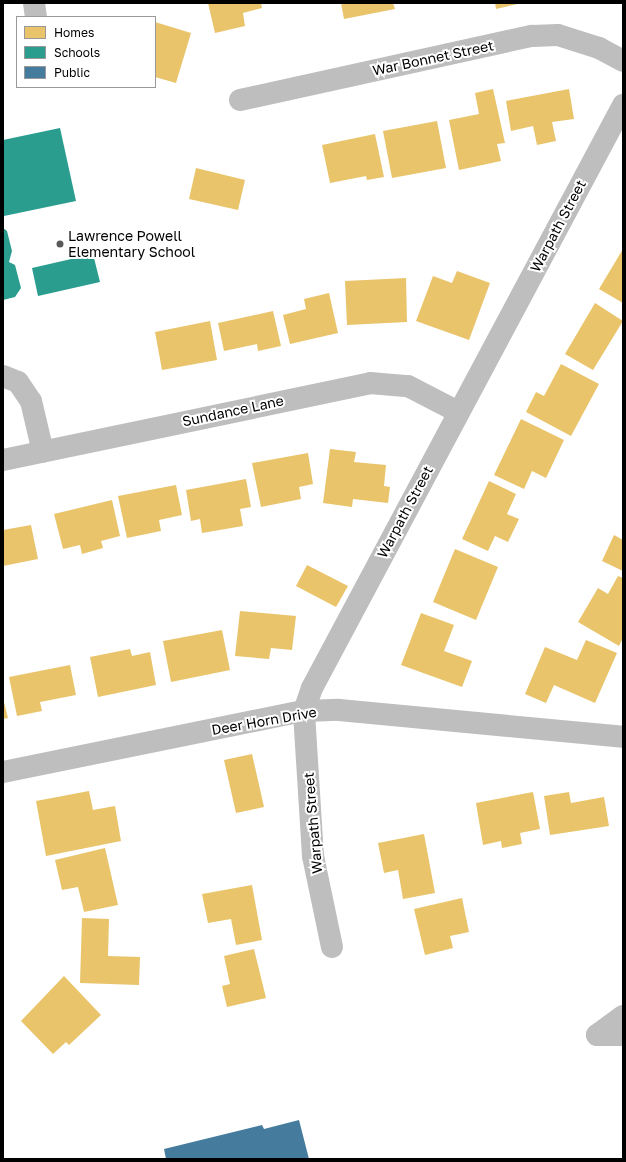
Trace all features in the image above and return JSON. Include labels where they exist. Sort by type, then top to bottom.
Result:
[{"type":"street","points":[[34,3],[36,16]]},
{"type":"street","name":"War Bonnet Street","points":[[240,100],[532,36],[558,35],[599,48],[623,61]]},
{"type":"street","name":"Warpath Street","points":[[332,947],[313,856],[304,711],[312,688],[623,105]]},
{"type":"street","points":[[3,376],[18,382],[31,401],[43,452]]},
{"type":"street","name":"Sundance Lane","points":[[3,460],[370,383],[408,386],[458,412]]},
{"type":"street","name":"Deer Horn Drive","points":[[3,772],[304,711],[339,710],[623,737]]},
{"type":"street","points":[[623,1016],[597,1035],[623,1035]]},
{"type":"building: Homes","points":[[208,3],[261,3],[262,8],[243,13],[245,26],[215,33]]},
{"type":"building: Homes","points":[[341,3],[393,3],[395,9],[344,19]]},
{"type":"building: Homes","points":[[495,3],[517,3],[517,4],[496,9]]},
{"type":"building: Homes","points":[[156,22],[191,33],[176,83],[156,77]]},
{"type":"building: Homes","points":[[493,89],[505,143],[497,144],[501,161],[459,170],[449,120],[479,114],[475,93]]},
{"type":"building: Homes","points":[[569,89],[574,119],[552,122],[556,141],[537,145],[533,126],[511,131],[506,101]]},
{"type":"building: Homes","points":[[437,121],[446,168],[392,178],[383,131]]},
{"type":"building: Homes","points":[[375,134],[384,177],[367,180],[366,176],[330,183],[322,145]]},
{"type":"building: Homes","points":[[196,168],[245,180],[238,210],[189,199]]},
{"type":"building: Homes","points":[[623,249],[623,303],[599,289]]},
{"type":"building: Homes","points":[[457,271],[490,283],[469,340],[416,321],[433,276],[452,283]]},
{"type":"building: Homes","points":[[406,278],[407,322],[347,325],[345,281]]},
{"type":"building: Homes","points":[[329,293],[338,333],[290,344],[283,315],[306,309],[304,299]]},
{"type":"building: Homes","points":[[595,303],[623,321],[593,370],[565,354]]},
{"type":"building: Homes","points":[[273,311],[281,346],[258,351],[257,344],[224,351],[218,323]]},
{"type":"building: Homes","points":[[210,321],[217,360],[162,370],[155,332]]},
{"type":"building: Homes","points":[[561,364],[599,384],[571,436],[526,412],[536,392],[544,396]]},
{"type":"building: Homes","points":[[521,419],[564,440],[546,478],[532,471],[524,489],[494,475]]},
{"type":"building: Homes","points":[[330,449],[356,452],[354,462],[386,465],[384,486],[390,487],[388,503],[353,499],[352,507],[323,503]]},
{"type":"building: Homes","points":[[308,453],[313,484],[299,487],[301,499],[261,507],[252,463]]},
{"type":"building: Homes","points":[[246,479],[251,507],[240,509],[243,526],[202,533],[200,519],[191,521],[186,490]]},
{"type":"building: Homes","points":[[489,481],[516,494],[507,514],[519,519],[508,542],[495,536],[488,551],[462,539]]},
{"type":"building: Homes","points":[[176,485],[182,515],[159,520],[161,531],[127,538],[118,496]]},
{"type":"building: Homes","points":[[112,500],[120,536],[101,541],[103,548],[82,554],[80,545],[63,549],[54,514]]},
{"type":"building: Homes","points":[[31,525],[38,559],[3,566],[3,530]]},
{"type":"building: Homes","points":[[614,535],[623,540],[623,571],[602,561]]},
{"type":"building: Homes","points":[[455,549],[498,567],[476,620],[433,602]]},
{"type":"building: Homes","points":[[307,565],[348,586],[336,607],[296,586]]},
{"type":"building: Homes","points":[[618,576],[623,578],[623,638],[619,646],[578,622],[598,588],[608,594]]},
{"type":"building: Homes","points":[[240,611],[296,616],[292,650],[271,648],[269,659],[235,656]]},
{"type":"building: Homes","points":[[421,613],[454,625],[444,651],[472,661],[462,687],[401,665]]},
{"type":"building: Homes","points":[[222,630],[230,670],[171,682],[163,641]]},
{"type":"building: Homes","points":[[586,640],[617,653],[595,703],[554,685],[546,703],[525,694],[545,647],[577,660]]},
{"type":"building: Homes","points":[[130,649],[132,656],[150,652],[156,685],[98,697],[90,657]]},
{"type":"building: Homes","points":[[70,665],[76,695],[40,702],[42,711],[17,716],[9,677]]},
{"type":"building: Homes","points":[[3,698],[8,718],[3,719]]},
{"type":"building: Homes","points":[[252,754],[264,807],[236,813],[224,760]]},
{"type":"building: Homes","points":[[89,791],[93,810],[115,806],[121,841],[46,856],[36,801]]},
{"type":"building: Homes","points":[[533,792],[540,829],[520,833],[522,844],[502,848],[501,841],[483,845],[476,803]]},
{"type":"building: Homes","points":[[569,792],[571,803],[604,797],[609,826],[550,835],[544,796]]},
{"type":"building: Homes","points":[[424,834],[435,893],[403,899],[398,870],[384,873],[378,843]]},
{"type":"building: Homes","points":[[105,848],[118,905],[84,912],[78,887],[62,890],[55,860]]},
{"type":"building: Homes","points":[[252,885],[262,940],[236,945],[231,919],[208,923],[202,894]]},
{"type":"building: Homes","points":[[462,898],[469,932],[450,936],[453,948],[425,955],[414,909]]},
{"type":"building: Homes","points":[[82,918],[109,919],[108,956],[140,957],[139,985],[80,983]]},
{"type":"building: Homes","points":[[254,949],[266,998],[227,1007],[222,986],[230,984],[224,956]]},
{"type":"building: Homes","points":[[64,976],[101,1015],[69,1045],[66,1042],[53,1054],[21,1021]]},
{"type":"building: Schools","points":[[60,128],[76,201],[4,216],[3,140]]},
{"type":"building: Schools","points":[[3,228],[7,231],[12,251],[9,262],[15,265],[21,288],[15,297],[3,300]]},
{"type":"building: Schools","points":[[93,254],[100,282],[38,296],[32,268]]},
{"type":"building: Public","points":[[299,1120],[309,1159],[166,1159],[164,1149],[262,1125],[264,1129]]},
{"type":"place","name":"Lawrence Powell Elementary School","points":[[60,244]]}]
